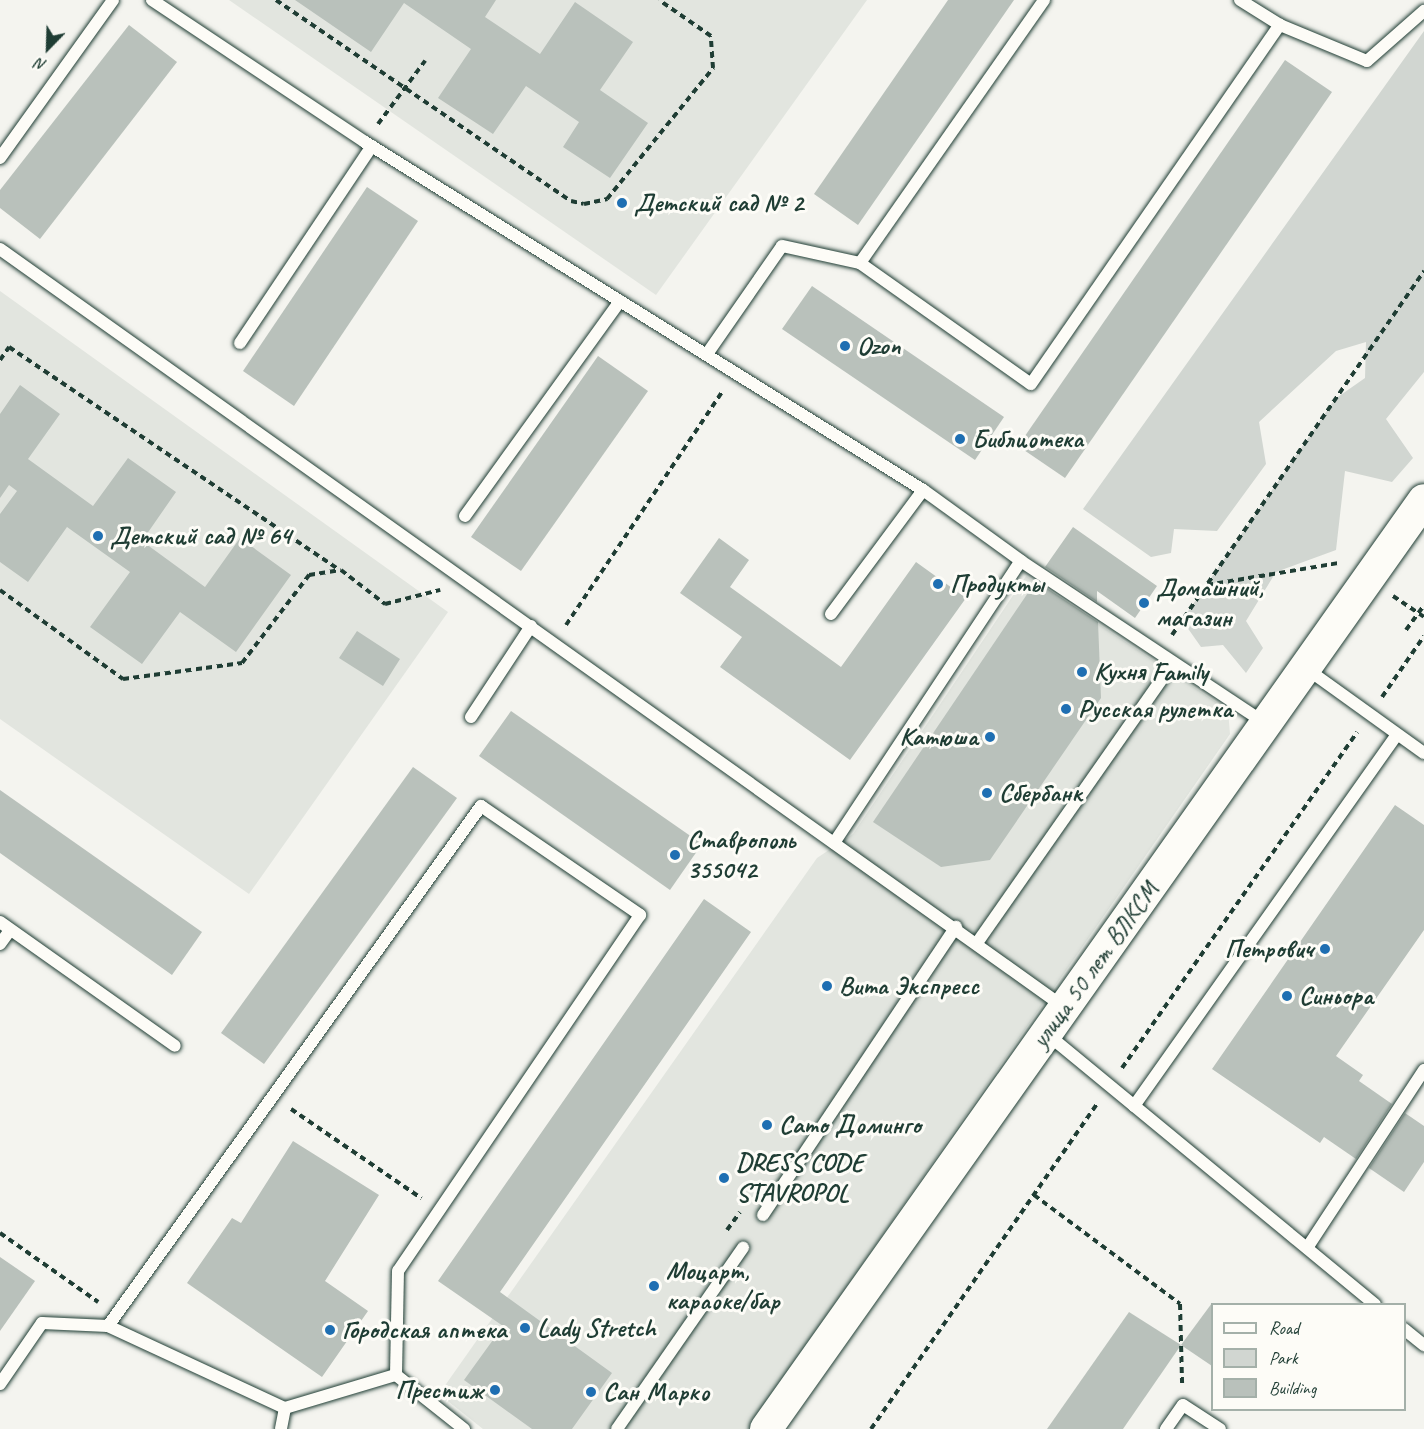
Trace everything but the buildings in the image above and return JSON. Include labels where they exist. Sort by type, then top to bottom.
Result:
[{"type":"street","name":"улица 50 лет ВЛКСМ","points":[[766,1429],[1267,725],[1424,500]]},
{"type":"lane","points":[[0,158],[113,0]]},
{"type":"lane","points":[[152,0],[368,144],[923,490],[1021,561],[1267,725]]},
{"type":"lane","points":[[860,263],[1044,0]]},
{"type":"lane","points":[[1240,0],[1280,25],[1367,61],[1424,11]]},
{"type":"lane","points":[[707,354],[782,246],[860,263],[1031,384],[1280,25]]},
{"type":"lane","points":[[240,343],[368,144]]},
{"type":"lane","points":[[0,249],[834,843],[956,927],[1065,1008]]},
{"type":"lane","points":[[465,516],[620,301]]},
{"type":"lane","points":[[831,614],[923,490]]},
{"type":"lane","points":[[834,843],[1021,561]]},
{"type":"lane","points":[[471,717],[531,626]]},
{"type":"lane","points":[[977,943],[1173,663]]},
{"type":"lane","points":[[1306,668],[1396,736],[1424,753]]},
{"type":"lane","points":[[1134,1106],[1396,736]]},
{"type":"lane","points":[[108,1326],[481,806],[640,915],[398,1271],[396,1375]]},
{"type":"lane","points":[[0,944],[5,926],[175,1046]]},
{"type":"lane","points":[[763,1215],[956,927]]},
{"type":"lane","points":[[1046,1034],[1373,1303]]},
{"type":"lane","points":[[1307,1248],[1424,1070]]},
{"type":"lane","points":[[617,1429],[743,1248]]},
{"type":"lane","points":[[0,1384],[42,1323],[108,1326],[285,1408],[396,1375]]},
{"type":"lane","points":[[1406,1331],[1424,1346]]},
{"type":"lane","points":[[396,1375],[464,1429]]},
{"type":"lane","points":[[1166,1429],[1183,1405],[1220,1429]]},
{"type":"lane","points":[[281,1429],[285,1408]]},
{"type":"path","points":[[276,0],[571,201],[597,202],[607,199],[713,68],[711,36],[659,0]]},
{"type":"path","points":[[368,144],[425,61]]},
{"type":"path","points":[[1160,654],[1424,271]]},
{"type":"path","points":[[0,360],[9,347],[340,570],[385,604],[470,582]]},
{"type":"path","points":[[554,643],[736,372]]},
{"type":"path","points":[[1206,585],[1341,563],[1424,617]]},
{"type":"path","points":[[0,590],[123,679],[242,663],[309,575],[340,570]]},
{"type":"path","points":[[1406,630],[1424,605]]},
{"type":"path","points":[[871,1429],[1424,636]]},
{"type":"path","points":[[272,1096],[439,1210]]},
{"type":"path","points":[[1034,1195],[1180,1304],[1183,1405]]},
{"type":"path","points":[[0,1233],[116,1314]]},
{"type":"shaded area","name":"Детский сад № 2","points":[[229,0],[867,0],[656,295]]},
{"type":"shaded area","points":[[0,291],[448,612],[249,894],[0,719]]},
{"type":"shaded area","points":[[1026,576],[1228,710],[1230,734],[748,1429],[483,1429],[439,1394],[817,858],[853,834]]},
{"type":"green space","points":[[1424,31],[1424,372],[1386,419],[1413,458],[1392,482],[1345,471],[1336,550],[1276,572],[1246,621],[1263,648],[1246,673],[1223,645],[1201,647],[1182,620],[1335,399],[1365,378],[1366,342],[1336,351],[1259,422],[1266,464],[1217,531],[1174,529],[1171,553],[1151,557],[1083,509]]},
{"type":"place","name":"Детский сад № 2","points":[[622,203]]},
{"type":"place","name":"Ozon","points":[[845,346]]},
{"type":"place","name":"Библиотека","points":[[960,439]]},
{"type":"place","name":"Детский сад № 64","points":[[98,536]]},
{"type":"place","name":"Продукты","points":[[938,584]]},
{"type":"place","name":"Домашний, магазин","points":[[1144,603]]},
{"type":"place","name":"Кухня Family","points":[[1082,672]]},
{"type":"place","name":"Русская рулетка","points":[[1066,709]]},
{"type":"place","name":"Катюша","points":[[990,737]]},
{"type":"place","name":"Сбербанк","points":[[987,793]]},
{"type":"place","name":"Ставрополь 355042","points":[[675,855]]},
{"type":"place","name":"Петрович","points":[[1325,949]]},
{"type":"place","name":"Вита Экспресс","points":[[827,986]]},
{"type":"place","name":"Синьора","points":[[1287,996]]},
{"type":"place","name":"Сато Доминго","points":[[767,1125]]},
{"type":"place","name":"DRESS CODE STAVROPOL","points":[[724,1178]]},
{"type":"place","name":"Моцарт, караоке/бар","points":[[654,1286]]},
{"type":"place","name":"Lady Stretch","points":[[525,1328]]},
{"type":"place","name":"Городская аптека","points":[[330,1330]]},
{"type":"place","name":"Престиж","points":[[495,1390]]},
{"type":"place","name":"Сан Марко","points":[[591,1392]]}]
